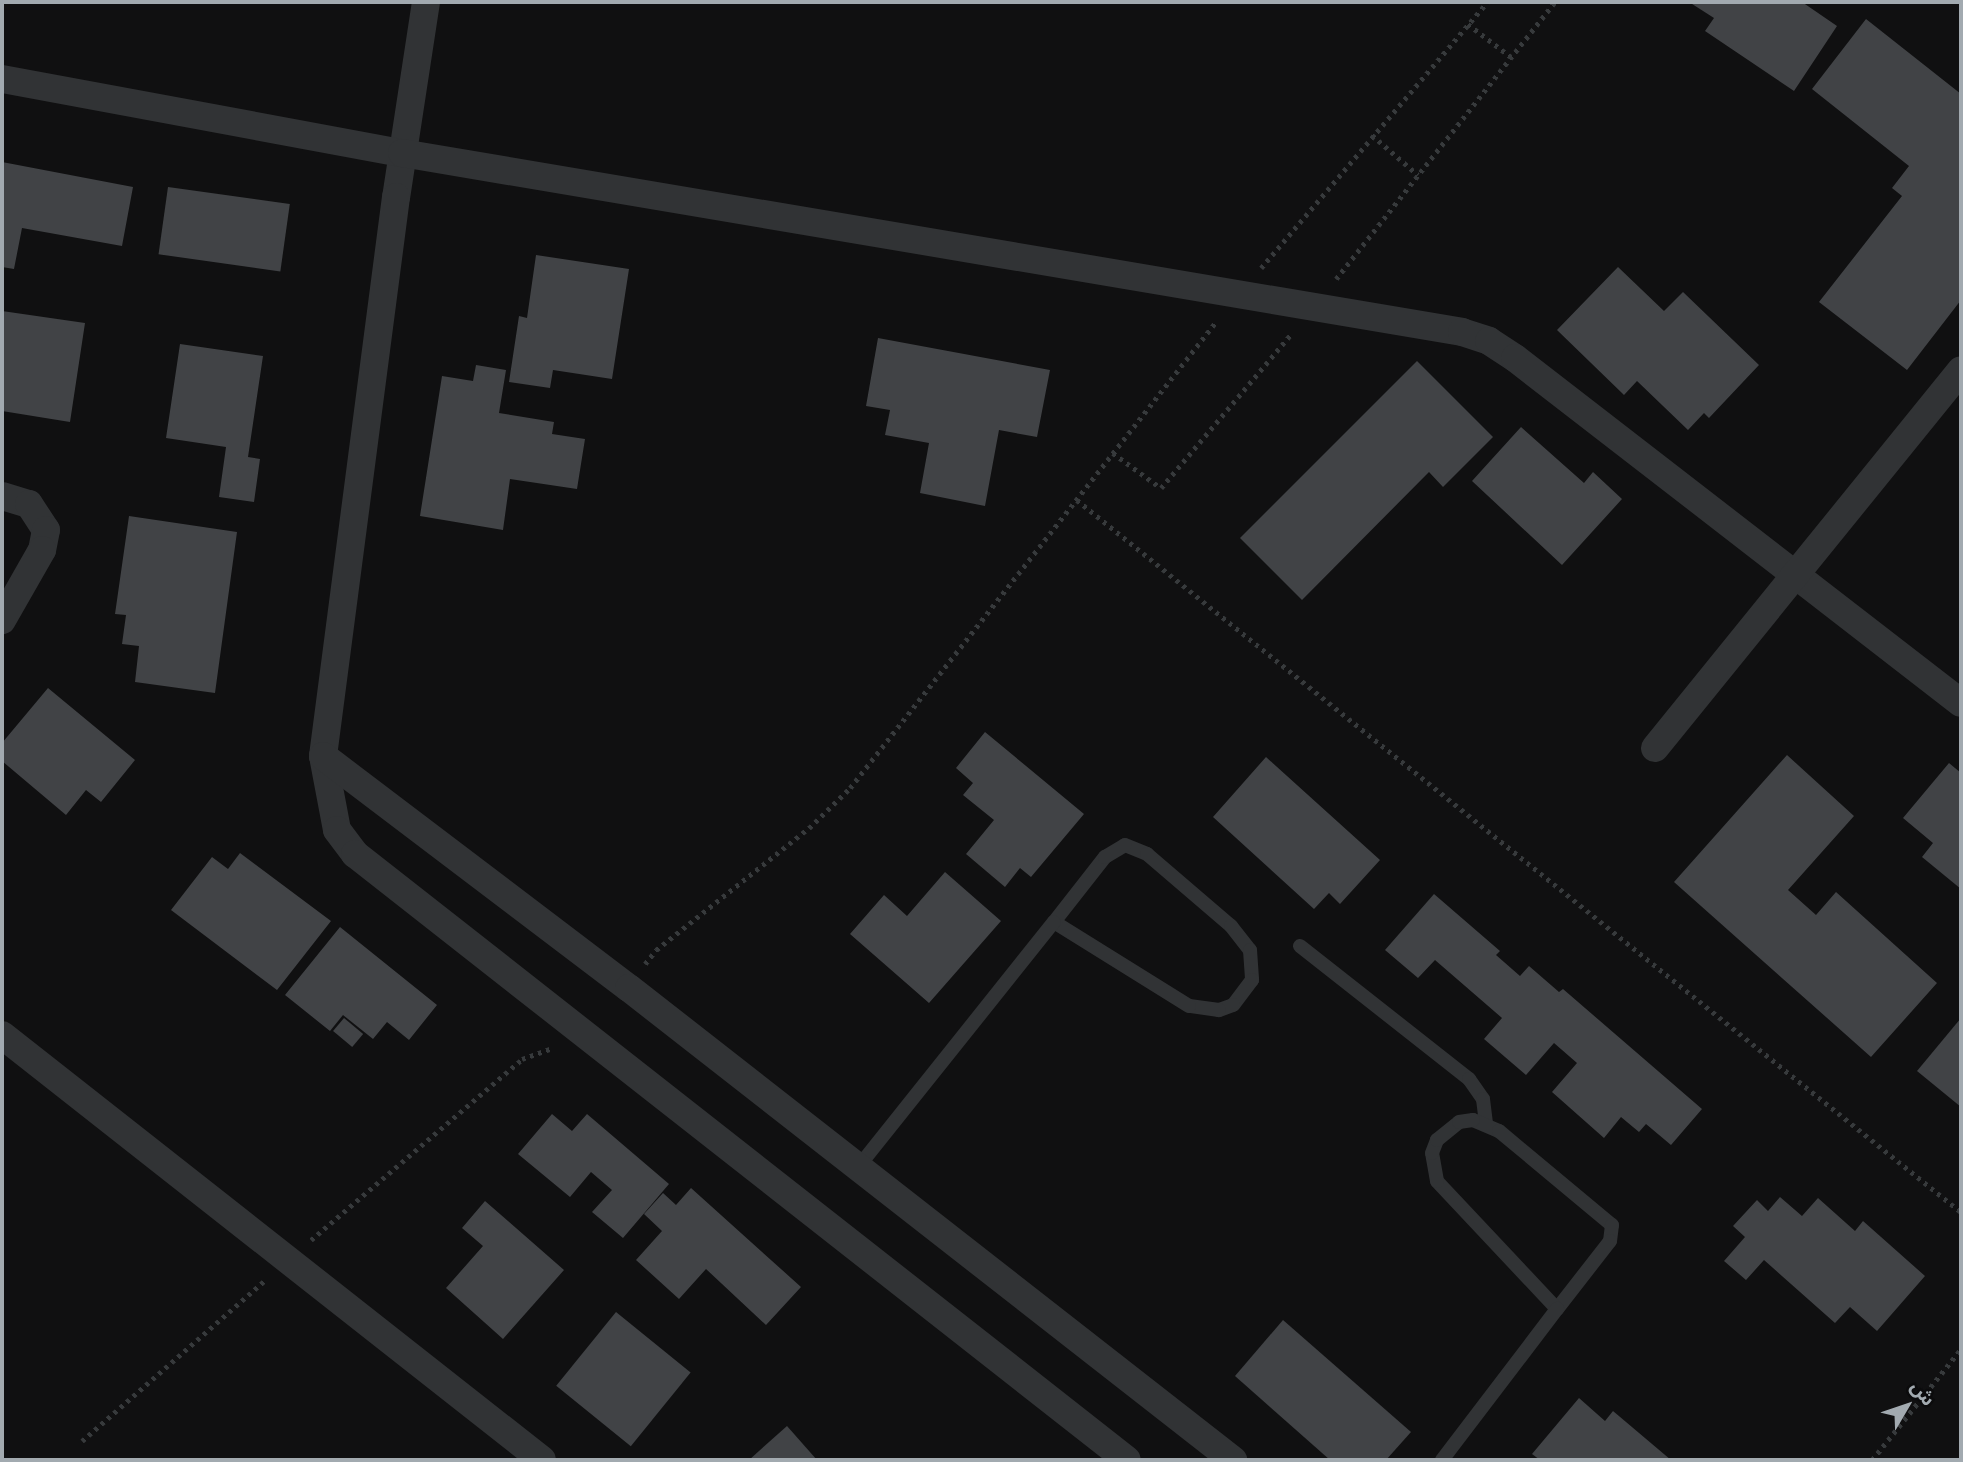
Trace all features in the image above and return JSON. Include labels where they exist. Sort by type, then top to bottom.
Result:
[{"type":"street","points":[[426,2],[402,153],[323,756],[337,830],[355,854],[1127,1460]]},
{"type":"street","points":[[2,79],[402,153],[1462,331],[1489,341],[1961,704]]},
{"type":"street","points":[[1655,748],[1961,370]]},
{"type":"street","points":[[2,496],[29,503],[46,530],[42,550],[2,620]]},
{"type":"street","points":[[323,756],[629,988],[1233,1460]]},
{"type":"street","points":[[2,1035],[542,1460]]},
{"type":"lane","points":[[859,1166],[1054,922],[1110,852],[1133,846],[1241,937],[1250,950],[1252,980],[1233,1005],[1203,1011],[1054,922]]},
{"type":"lane","points":[[1300,946],[1469,1079],[1483,1099],[1486,1123]]},
{"type":"lane","points":[[1443,1460],[1609,1241],[1612,1225],[1486,1123],[1459,1122],[1446,1129],[1432,1153],[1432,1168],[1446,1192],[1557,1309]]},
{"type":"path","points":[[629,988],[656,950],[809,828],[850,788],[1239,294],[1487,2]]},
{"type":"path","points":[[1113,453],[1161,488],[1314,306],[1555,2]]},
{"type":"path","points":[[1468,24],[1511,57]]},
{"type":"path","points":[[1372,135],[1418,175]]},
{"type":"path","points":[[1077,500],[1961,1212]]},
{"type":"path","points":[[82,1441],[522,1059],[562,1045],[580,1032]]},
{"type":"path","points":[[1872,1460],[1961,1349]]},
{"type":"building","points":[[1689,2],[1802,2],[1837,26],[1794,91],[1705,31],[1714,18]]},
{"type":"building","points":[[1866,19],[1961,94],[1961,300],[1907,370],[1819,302],[1902,196],[1892,188],[1909,166],[1812,89]]},
{"type":"building","points":[[2,162],[133,187],[122,246],[22,228],[14,269],[2,267]]},
{"type":"building","points":[[168,187],[290,204],[280,271],[159,254]]},
{"type":"building","points":[[536,255],[629,269],[612,379],[553,370],[550,388],[509,382],[519,316],[527,318]]},
{"type":"building","points":[[1618,267],[1664,311],[1683,292],[1759,365],[1709,418],[1704,413],[1688,430],[1637,381],[1624,395],[1557,330]]},
{"type":"building","points":[[2,311],[85,323],[70,422],[2,411]]},
{"type":"building","points":[[878,338],[1050,370],[1037,437],[999,430],[985,506],[920,493],[929,443],[885,435],[890,410],[866,406]]},
{"type":"building","points":[[180,344],[263,356],[248,457],[260,459],[254,502],[219,497],[226,447],[166,438]]},
{"type":"building","points":[[1417,361],[1493,437],[1443,487],[1429,472],[1302,600],[1240,538]]},
{"type":"building","points":[[476,365],[506,370],[499,413],[554,422],[552,434],[585,439],[577,489],[510,479],[503,530],[420,516],[442,376],[473,381]]},
{"type":"building","points":[[1521,427],[1584,483],[1593,472],[1622,499],[1562,565],[1472,481]]},
{"type":"building","points":[[129,516],[237,532],[215,693],[135,682],[139,646],[122,644],[126,615],[115,614]]},
{"type":"building","points":[[48,688],[135,760],[101,802],[86,790],[66,815],[2,761],[2,743]]},
{"type":"building","points":[[985,732],[1084,814],[1031,877],[1020,868],[1005,887],[966,854],[994,820],[963,795],[973,783],[956,768]]},
{"type":"building","points":[[1787,755],[1854,816],[1788,890],[1816,915],[1836,892],[1937,983],[1871,1057],[1674,882]]},
{"type":"building","points":[[1266,757],[1380,860],[1340,904],[1329,893],[1314,909],[1213,817]]},
{"type":"building","points":[[1949,763],[1961,773],[1961,889],[1922,857],[1933,843],[1903,818]]},
{"type":"building","points":[[240,853],[331,921],[277,990],[171,910],[212,857],[228,869]]},
{"type":"building","points":[[945,872],[1001,921],[929,1003],[850,934],[884,895],[907,916]]},
{"type":"building","points":[[1434,894],[1500,951],[1496,955],[1520,976],[1529,966],[1559,992],[1563,989],[1702,1109],[1671,1145],[1646,1124],[1639,1132],[1621,1117],[1604,1138],[1552,1092],[1577,1063],[1554,1043],[1526,1075],[1484,1039],[1502,1018],[1435,960],[1418,978],[1385,950]]},
{"type":"building","points":[[340,927],[437,1005],[409,1040],[387,1022],[373,1039],[343,1015],[330,1031],[285,995]]},
{"type":"building","points":[[344,1018],[363,1034],[352,1047],[333,1031]]},
{"type":"building","points":[[1961,1018],[1961,1107],[1917,1071]]},
{"type":"building","points":[[552,1114],[572,1131],[587,1114],[669,1184],[623,1238],[592,1212],[612,1190],[591,1172],[570,1197],[518,1154]]},
{"type":"building","points":[[691,1188],[801,1287],[766,1325],[706,1269],[679,1299],[636,1260],[662,1231],[644,1214],[663,1193],[676,1205]]},
{"type":"building","points":[[1780,1197],[1802,1216],[1818,1198],[1855,1231],[1863,1221],[1925,1276],[1877,1331],[1850,1307],[1835,1323],[1764,1260],[1746,1280],[1724,1261],[1745,1237],[1733,1226],[1757,1200],[1768,1211]]},
{"type":"building","points":[[485,1201],[564,1270],[503,1339],[446,1288],[483,1246],[462,1228]]},
{"type":"building","points":[[616,1312],[691,1372],[631,1446],[556,1386]]},
{"type":"building","points":[[1283,1320],[1411,1432],[1386,1460],[1330,1460],[1235,1376]]},
{"type":"building","points":[[1579,1398],[1605,1421],[1613,1411],[1671,1460],[1540,1460],[1532,1454]]},
{"type":"building","points":[[787,1426],[817,1460],[749,1460]]}]
